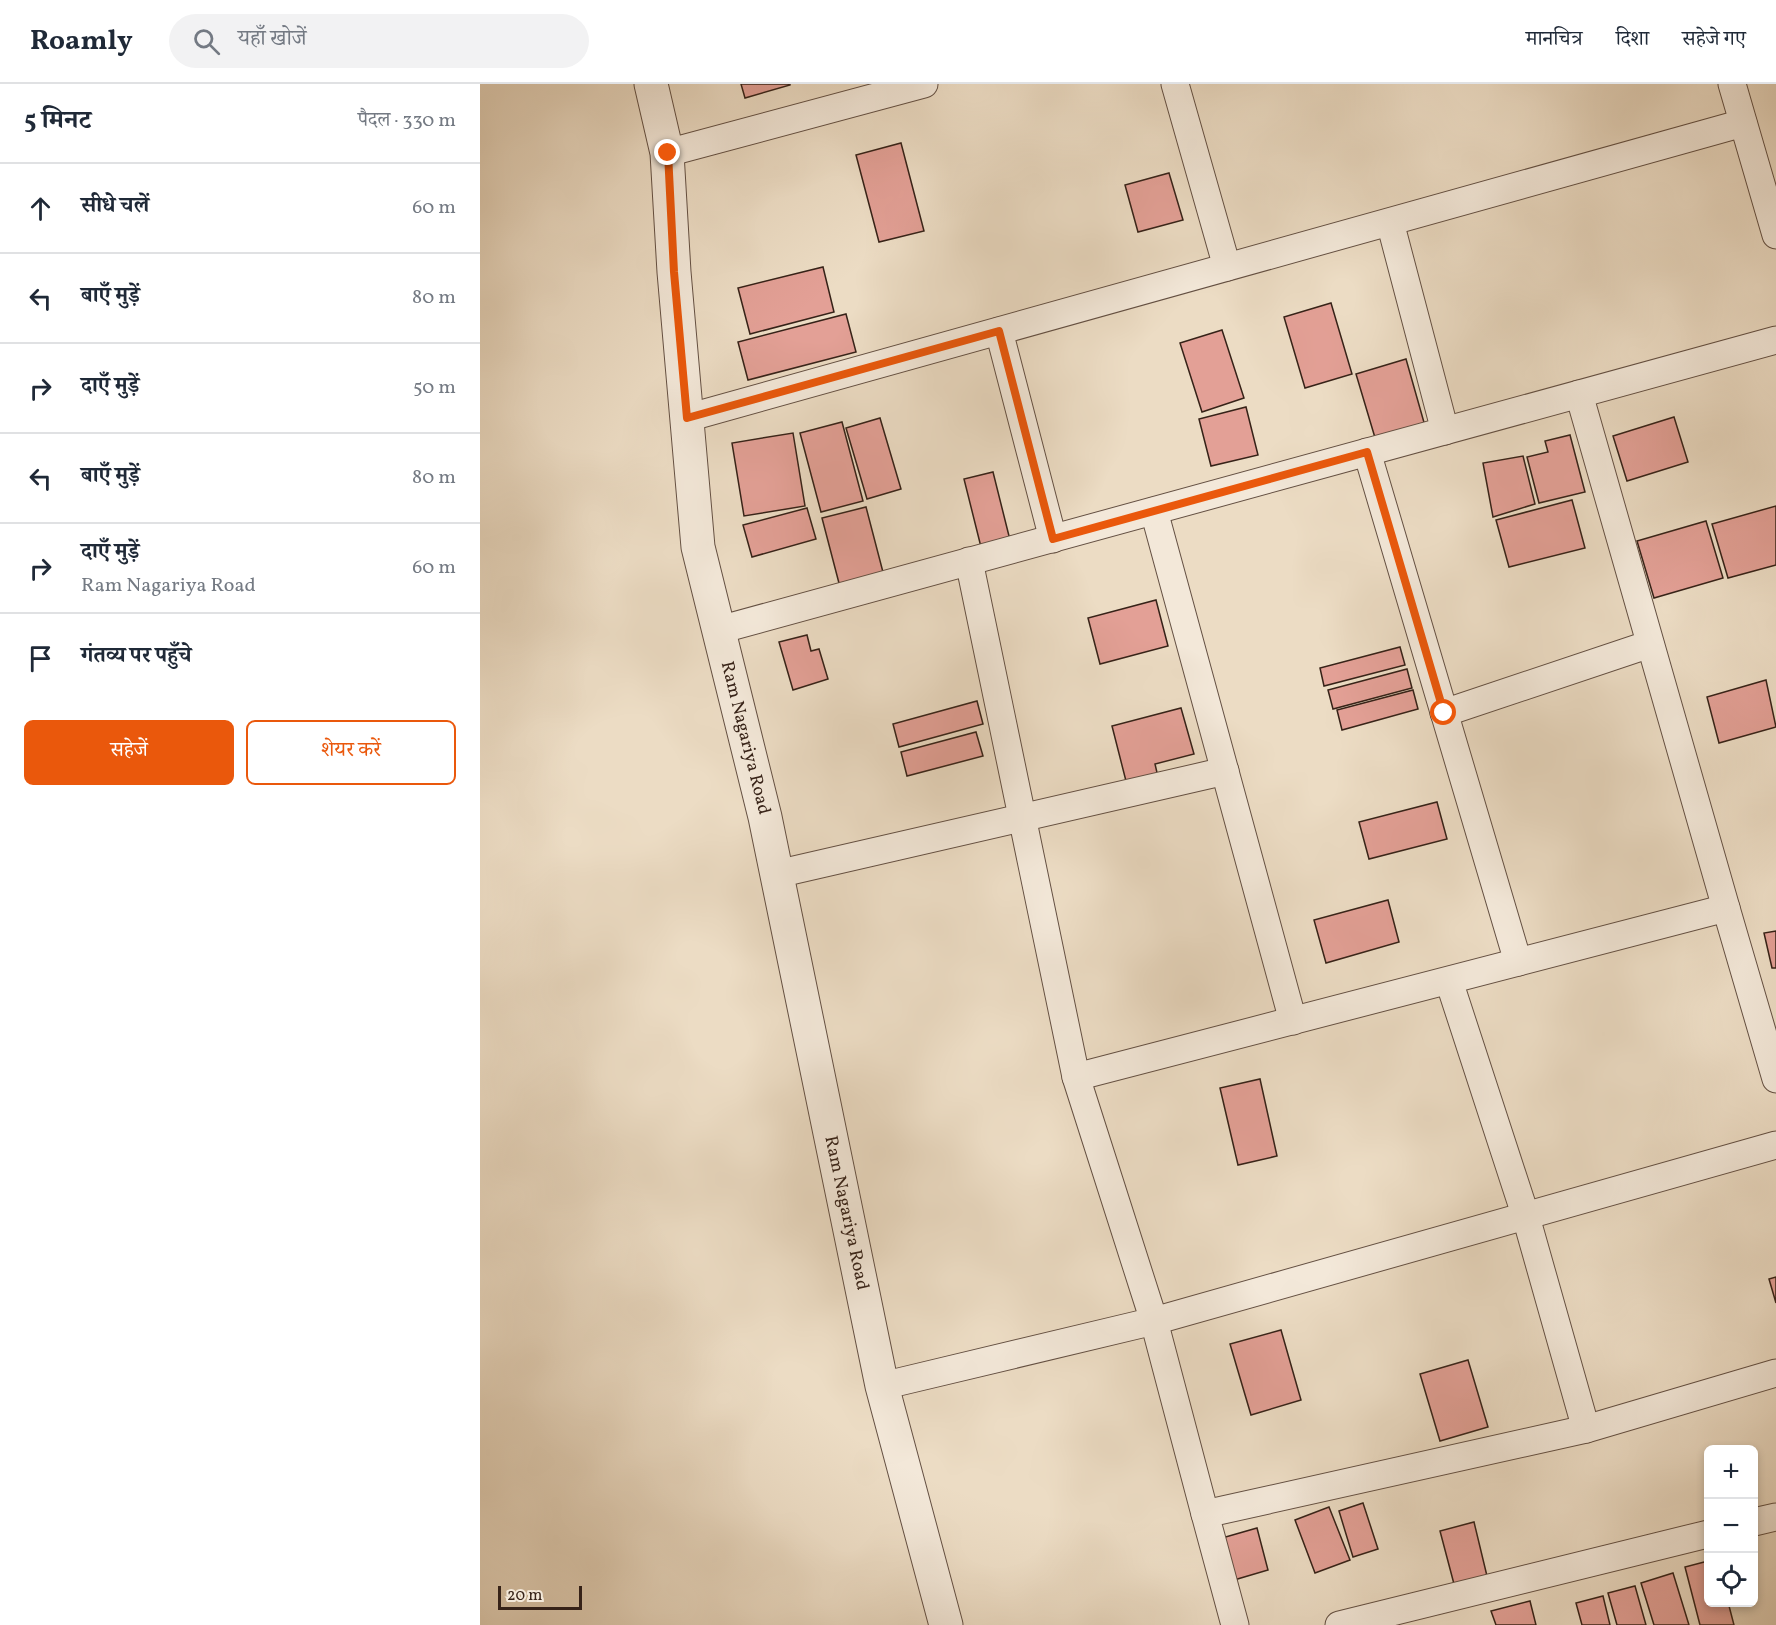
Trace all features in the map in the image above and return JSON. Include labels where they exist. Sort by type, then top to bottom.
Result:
[{"type":"street","name":"Ram Nagariya Road","points":[[651,84],[668,153],[674,272],[698,547],[777,874],[882,1386],[946,1625]]},
{"type":"street","points":[[668,153],[924,84]]},
{"type":"street","points":[[1175,84],[1227,267]]},
{"type":"street","points":[[1732,84],[1776,235]]},
{"type":"street","points":[[687,418],[1743,123]]},
{"type":"street","points":[[1390,222],[1445,431]]},
{"type":"street","points":[[999,331],[1053,539]]},
{"type":"street","points":[[719,630],[1776,340]]},
{"type":"street","points":[[1579,394],[1776,1079]]},
{"type":"street","points":[[1367,452],[1518,962]]},
{"type":"street","points":[[1154,511],[1293,1021]]},
{"type":"street","points":[[969,561],[1076,1077],[1154,1321],[1235,1625]]},
{"type":"street","points":[[1444,713],[1650,644]]},
{"type":"street","points":[[777,874],[1225,771]]},
{"type":"street","points":[[1076,1077],[1726,908]]},
{"type":"street","points":[[1449,981],[1526,1216],[1586,1429]]},
{"type":"street","points":[[882,1386],[1154,1321],[1776,1145]]},
{"type":"street","points":[[1205,1514],[1586,1429],[1776,1373]]},
{"type":"street","points":[[1758,1521],[1776,1517]]},
{"type":"street","points":[[1338,1625],[1704,1535]]},
{"type":"building","points":[[741,84],[790,84],[790,85],[745,98]]},
{"type":"building","points":[[901,143],[924,231],[879,242],[856,155]]},
{"type":"building","points":[[1169,173],[1183,220],[1138,232],[1125,185]]},
{"type":"building","points":[[823,267],[834,312],[750,334],[738,288]]},
{"type":"building","points":[[1331,303],[1352,374],[1305,388],[1284,317]]},
{"type":"building","points":[[846,314],[856,352],[748,380],[738,342]]},
{"type":"building","points":[[1222,330],[1244,398],[1202,412],[1180,343]]},
{"type":"building","points":[[1406,359],[1425,426],[1376,441],[1356,374]]},
{"type":"building","points":[[1246,407],[1258,455],[1211,466],[1199,419]]},
{"type":"building","points":[[1674,417],[1688,462],[1627,481],[1613,436]]},
{"type":"building","points":[[880,418],[901,489],[867,499],[846,428]]},
{"type":"building","points":[[842,422],[863,501],[821,512],[800,433]]},
{"type":"building","points":[[793,433],[805,506],[744,516],[732,443]]},
{"type":"building","points":[[1570,435],[1585,492],[1539,503],[1527,457],[1548,452],[1545,441]]},
{"type":"building","points":[[1523,456],[1535,504],[1493,517],[1483,463]]},
{"type":"building","points":[[993,472],[1010,540],[981,547],[964,479]]},
{"type":"building","points":[[1572,500],[1585,548],[1509,567],[1496,520]]},
{"type":"building","points":[[1776,506],[1776,565],[1728,578],[1712,524]]},
{"type":"building","points":[[866,507],[884,576],[840,587],[822,518]]},
{"type":"building","points":[[807,508],[816,539],[752,557],[743,525]]},
{"type":"building","points":[[1706,521],[1723,578],[1654,598],[1637,541]]},
{"type":"building","points":[[1156,600],[1168,646],[1100,664],[1088,618]]},
{"type":"building","points":[[807,635],[811,651],[819,649],[828,679],[793,690],[779,642]]},
{"type":"building","points":[[1400,647],[1405,665],[1324,686],[1320,668]]},
{"type":"building","points":[[1407,669],[1412,688],[1333,709],[1328,690]]},
{"type":"building","points":[[1766,680],[1776,727],[1719,743],[1707,697]]},
{"type":"building","points":[[1413,690],[1418,709],[1342,730],[1337,710]]},
{"type":"building","points":[[977,701],[983,724],[899,747],[893,724]]},
{"type":"building","points":[[1181,708],[1194,754],[1155,764],[1158,777],[1127,785],[1112,726]]},
{"type":"building","points":[[976,732],[983,756],[907,776],[901,752]]},
{"type":"building","points":[[1437,802],[1447,839],[1369,859],[1359,822]]},
{"type":"building","points":[[1388,900],[1399,942],[1326,963],[1314,920]]},
{"type":"building","points":[[1776,931],[1776,968],[1772,968],[1764,933]]},
{"type":"building","points":[[1260,1079],[1277,1156],[1238,1165],[1220,1088]]},
{"type":"building","points":[[1776,1277],[1776,1303],[1769,1279]]},
{"type":"building","points":[[1281,1330],[1301,1400],[1251,1415],[1230,1344]]},
{"type":"building","points":[[1468,1360],[1488,1427],[1440,1441],[1420,1374]]},
{"type":"building","points":[[1363,1503],[1378,1549],[1353,1557],[1339,1511]]},
{"type":"building","points":[[1329,1507],[1350,1560],[1315,1573],[1295,1520]]},
{"type":"building","points":[[1474,1522],[1487,1576],[1454,1584],[1440,1531]]},
{"type":"building","points":[[1257,1528],[1268,1570],[1234,1580],[1222,1538]]},
{"type":"building","points":[[1704,1562],[1704,1607],[1729,1607],[1734,1625],[1700,1625],[1685,1567]]},
{"type":"building","points":[[1673,1573],[1689,1625],[1654,1625],[1641,1583]]},
{"type":"building","points":[[1635,1586],[1646,1625],[1617,1625],[1608,1593]]},
{"type":"building","points":[[1603,1596],[1610,1625],[1582,1625],[1576,1603]]},
{"type":"building","points":[[1530,1601],[1536,1625],[1496,1625],[1491,1611]]},
{"type":"route","points":[[668,153],[674,272],[687,418],[999,331],[1053,539],[1367,452],[1444,713]]}]
